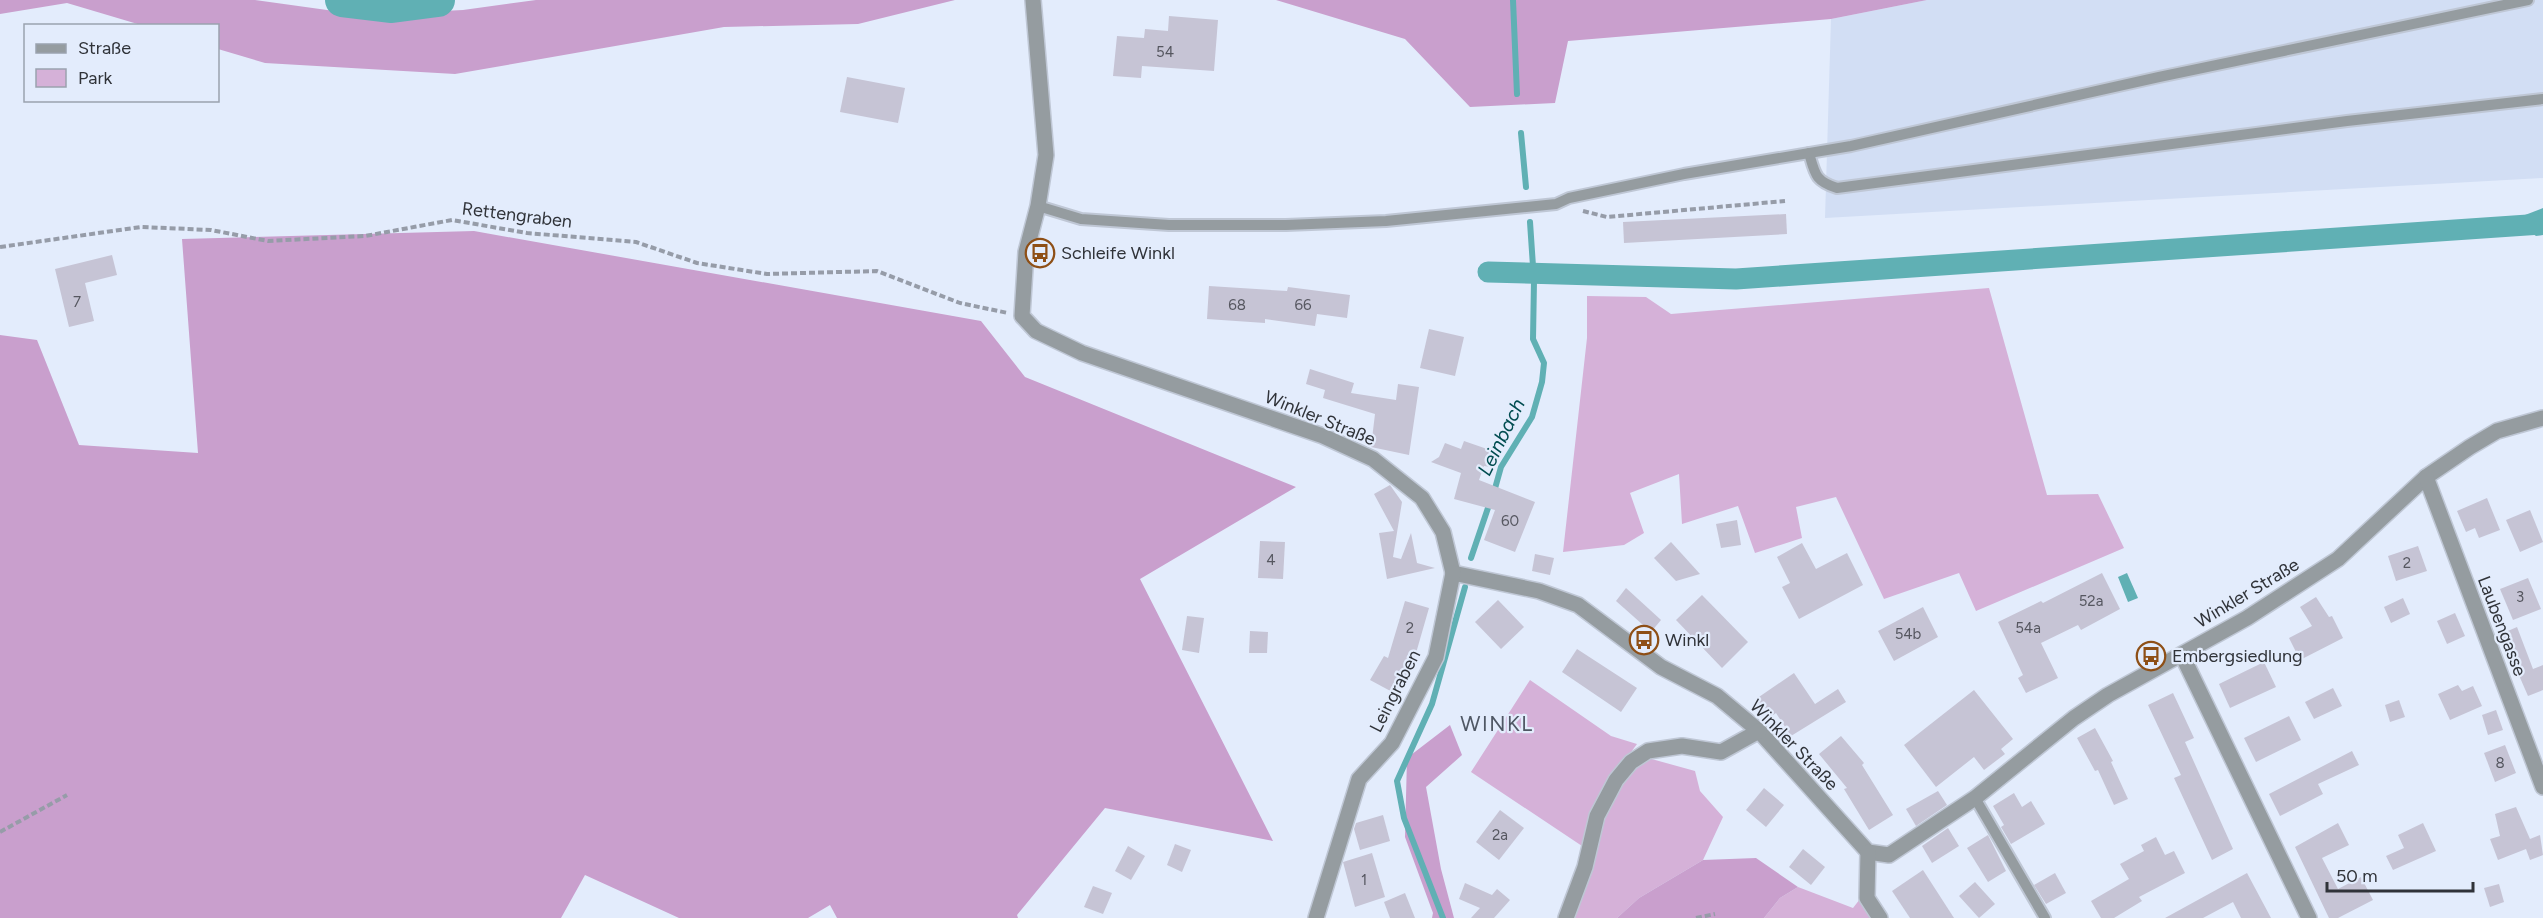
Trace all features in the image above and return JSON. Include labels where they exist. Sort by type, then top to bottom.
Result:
[{"type":"street","points":[[1022,315],[1026,252],[1038,206],[1046,155],[1033,0]]},
{"type":"street","name":"Winkler Straße","points":[[1022,315],[1036,331],[1082,353],[1323,436],[1373,459],[1422,498],[1443,532],[1453,573],[1539,591],[1578,605],[1661,667],[1717,696],[1759,732],[1868,852],[1889,855],[1975,798],[2074,718],[2108,695],[2247,618],[2338,560],[2426,477],[2497,431],[2543,418]]},
{"type":"street","name":"Laubengasse","points":[[2426,477],[2543,787]]},
{"type":"street","name":"Leingraben","points":[[1316,918],[1359,779],[1392,742],[1436,657],[1453,573]]},
{"type":"street","points":[[2182,655],[2309,918]]},
{"type":"street","points":[[1566,918],[1586,867],[1598,816],[1616,780],[1631,762],[1647,751],[1682,746],[1721,752],[1759,732]]},
{"type":"street","points":[[1868,852],[1867,898],[1880,918]]},
{"type":"lane","points":[[1038,206],[1092,219],[1169,225],[1286,225],[1386,221],[1556,204],[1569,198],[1684,174],[1809,153],[2528,0]]},
{"type":"lane","points":[[1809,153],[1815,174],[1821,183],[1837,188],[2347,121],[2543,99]]},
{"type":"lane","points":[[1975,798],[2045,918]]},
{"type":"path","points":[[1556,204],[1607,217],[1785,201]]},
{"type":"path","name":"Rettengraben","points":[[0,247],[141,227],[211,230],[268,241],[365,236],[452,220],[527,233],[636,242],[697,263],[766,274],[877,272],[960,303],[1022,315]]},
{"type":"path","points":[[0,832],[67,795]]},
{"type":"path","points":[[1696,918],[1715,914]]},
{"type":"shaded area","points":[[0,0],[255,0],[363,15],[463,10],[536,0],[955,0],[858,24],[724,27],[455,74],[265,63],[219,49],[219,24],[138,24],[67,3],[0,14]]},
{"type":"shaded area","points":[[1276,0],[1927,0],[1831,19],[1568,41],[1555,103],[1470,107],[1405,39]]},
{"type":"shaded area","points":[[1927,0],[2543,0],[2543,178],[1825,218],[1831,19]]},
{"type":"shaded area","points":[[2543,208],[2543,235],[2536,236],[2519,224],[2525,215]]},
{"type":"shaded area","points":[[474,231],[981,321],[1025,377],[1296,487],[1140,579],[1273,841],[1105,808],[1017,915],[1018,918],[837,918],[830,905],[808,918],[679,918],[585,875],[561,918],[0,918],[0,335],[37,340],[79,445],[198,453],[182,239]]},
{"type":"shaded area","points":[[2127,573],[2138,598],[2128,602],[2118,577]]},
{"type":"shaded area","points":[[1450,725],[1462,755],[1426,787],[1441,869],[1454,918],[1432,918],[1433,913],[1405,837],[1407,758]]},
{"type":"shaded area","points":[[1756,858],[1798,887],[1780,898],[1764,918],[1617,918],[1639,898],[1703,860]]},
{"type":"green space","points":[[1989,288],[2047,495],[2098,494],[2124,548],[1976,611],[1959,573],[1884,599],[1836,497],[1796,507],[1802,538],[1755,553],[1738,506],[1682,524],[1679,474],[1630,493],[1644,533],[1624,545],[1563,552],[1587,338],[1587,296],[1646,297],[1671,314]]},
{"type":"green space","points":[[1530,680],[1611,736],[1637,744],[1626,759],[1582,846],[1471,772]]},
{"type":"green space","points":[[1648,758],[1695,771],[1700,791],[1723,817],[1703,860],[1639,898],[1617,918],[1575,918],[1606,812],[1629,771]]},
{"type":"green space","points":[[1798,887],[1853,908],[1860,899],[1871,918],[1764,918],[1780,898]]},
{"type":"building","points":[[1169,16],[1218,20],[1214,71],[1142,66],[1141,78],[1113,76],[1117,36],[1144,38],[1145,29],[1168,31]]},
{"type":"building","points":[[847,77],[905,88],[898,123],[840,112]]},
{"type":"building","points":[[1786,214],[1787,234],[1624,243],[1623,222]]},
{"type":"building","points":[[112,255],[117,275],[85,283],[94,321],[69,327],[55,269]]},
{"type":"building","points":[[1209,286],[1287,291],[1288,287],[1350,295],[1347,318],[1317,314],[1315,326],[1265,319],[1265,323],[1207,319]]},
{"type":"building","points":[[1429,329],[1464,337],[1455,376],[1420,368]]},
{"type":"building","points":[[1310,369],[1354,383],[1351,393],[1396,400],[1398,384],[1419,387],[1409,455],[1371,447],[1375,414],[1323,398],[1325,390],[1306,384]]},
{"type":"building","points":[[1464,441],[1490,450],[1487,458],[1491,460],[1490,467],[1484,466],[1479,480],[1535,502],[1515,552],[1484,540],[1495,510],[1454,499],[1461,473],[1431,462],[1439,457],[1445,443],[1461,449]]},
{"type":"building","points":[[1390,485],[1402,502],[1393,557],[1401,559],[1411,533],[1417,563],[1435,568],[1387,579],[1379,533],[1394,531],[1374,494]]},
{"type":"building","points":[[2487,498],[2500,530],[2479,538],[2475,528],[2466,532],[2457,511]]},
{"type":"building","points":[[2530,510],[2543,542],[2520,552],[2506,520]]},
{"type":"building","points":[[1737,520],[1741,545],[1721,548],[1716,524]]},
{"type":"building","points":[[1260,541],[1285,542],[1283,579],[1258,578]]},
{"type":"building","points":[[1671,542],[1700,574],[1676,581],[1654,558]]},
{"type":"building","points":[[1802,543],[1816,569],[1847,553],[1863,585],[1799,619],[1782,587],[1790,583],[1777,557]]},
{"type":"building","points":[[2418,546],[2427,571],[2396,581],[2388,556]]},
{"type":"building","points":[[1535,554],[1554,558],[1550,575],[1532,571]]},
{"type":"building","points":[[2102,573],[2120,609],[2081,630],[2078,625],[2041,643],[2058,678],[2026,693],[2018,678],[2023,675],[1998,622],[2041,601],[2043,603]]},
{"type":"building","points":[[2528,578],[2541,609],[2513,620],[2500,589]]},
{"type":"building","points":[[1626,588],[1661,620],[1651,632],[1616,601]]},
{"type":"building","points":[[1702,595],[1748,642],[1722,668],[1676,620]]},
{"type":"building","points":[[2316,597],[2329,617],[2332,616],[2343,638],[2300,660],[2289,638],[2312,626],[2300,607]]},
{"type":"building","points":[[2403,598],[2410,614],[2391,623],[2384,607]]},
{"type":"building","points":[[1498,600],[1524,627],[1501,649],[1475,622]]},
{"type":"building","points":[[1405,601],[1429,608],[1412,667],[1396,694],[1370,680],[1384,656],[1388,658]]},
{"type":"building","points":[[1923,607],[1938,637],[1894,661],[1878,631]]},
{"type":"building","points":[[2455,613],[2465,636],[2447,644],[2437,621]]},
{"type":"building","points":[[1187,616],[1204,618],[1199,653],[1182,650]]},
{"type":"building","points":[[2517,627],[2533,669],[2543,665],[2543,690],[2528,696],[2501,634]]},
{"type":"building","points":[[1250,631],[1268,632],[1267,653],[1249,653]]},
{"type":"building","points":[[1577,649],[1637,688],[1621,712],[1562,672]]},
{"type":"building","points":[[2264,662],[2276,687],[2230,708],[2219,684]]},
{"type":"building","points":[[1794,673],[1815,704],[1838,689],[1846,702],[1791,736],[1776,713],[1769,718],[1756,699]]},
{"type":"building","points":[[2458,685],[2462,691],[2473,686],[2482,706],[2450,720],[2438,694]]},
{"type":"building","points":[[2333,688],[2342,706],[2314,719],[2305,702]]},
{"type":"building","points":[[1974,690],[2013,739],[2001,749],[2005,754],[1984,770],[1974,757],[1936,787],[1904,745]]},
{"type":"building","points":[[2173,693],[2194,738],[2185,742],[2233,849],[2212,860],[2174,778],[2181,775],[2148,705]]},
{"type":"building","points":[[2399,700],[2405,717],[2390,722],[2385,705]]},
{"type":"building","points":[[2496,710],[2503,730],[2488,735],[2482,715]]},
{"type":"building","points":[[2289,716],[2301,740],[2256,762],[2244,738]]},
{"type":"building","points":[[2095,728],[2113,761],[2111,762],[2128,799],[2114,805],[2098,770],[2095,771],[2077,738]]},
{"type":"building","points":[[1841,736],[1864,763],[1862,765],[1893,815],[1869,830],[1844,789],[1847,788],[1819,754]]},
{"type":"building","points":[[2505,745],[2516,773],[2495,782],[2484,753]]},
{"type":"building","points":[[2352,751],[2359,765],[2318,784],[2323,794],[2280,816],[2269,794]]},
{"type":"building","points":[[1764,788],[1784,805],[1766,827],[1746,810]]},
{"type":"building","points":[[1938,791],[1947,805],[1916,826],[1906,809]]},
{"type":"building","points":[[2014,793],[2022,807],[2031,801],[2045,824],[2011,844],[2001,827],[2004,825],[1993,806]]},
{"type":"building","points":[[2516,807],[2530,839],[2540,835],[2543,855],[2530,860],[2526,849],[2498,860],[2490,839],[2500,836],[2495,814]]},
{"type":"building","points":[[1500,810],[1524,828],[1499,860],[1476,842]]},
{"type":"building","points":[[1383,815],[1390,841],[1360,850],[1354,829],[1356,823]]},
{"type":"building","points":[[2338,823],[2349,845],[2322,858],[2338,889],[2361,877],[2373,900],[2338,918],[2329,918],[2295,847]]},
{"type":"building","points":[[2423,823],[2436,851],[2393,870],[2386,856],[2404,848],[2398,835]]},
{"type":"building","points":[[1948,828],[1959,846],[1932,863],[1922,846]]},
{"type":"building","points":[[1988,835],[2006,871],[1988,882],[1967,848]]},
{"type":"building","points":[[2156,837],[2165,855],[2174,851],[2185,873],[2139,897],[2142,901],[2114,918],[2101,918],[2091,901],[2129,879],[2120,864],[2144,851],[2141,845]]},
{"type":"building","points":[[1175,844],[1191,850],[1182,872],[1167,865]]},
{"type":"building","points":[[1128,846],[1145,856],[1131,880],[1115,871]]},
{"type":"building","points":[[1803,849],[1825,867],[1811,885],[1789,867]]},
{"type":"building","points":[[1372,853],[1385,897],[1355,907],[1343,862]]},
{"type":"building","points":[[1923,870],[1954,918],[1910,918],[1892,891]]},
{"type":"building","points":[[2055,873],[2066,893],[2046,904],[2034,885]]},
{"type":"building","points":[[2247,873],[2271,918],[2241,918],[2233,902],[2203,918],[2165,918]]},
{"type":"building","points":[[1975,882],[1995,904],[1979,918],[1959,896]]},
{"type":"building","points":[[1465,883],[1492,895],[1497,889],[1510,900],[1494,918],[1471,918],[1480,908],[1459,899]]},
{"type":"building","points":[[2499,884],[2504,902],[2490,907],[2484,888]]},
{"type":"building","points":[[1093,886],[1112,893],[1103,914],[1084,907]]},
{"type":"building","points":[[1405,893],[1415,918],[1390,918],[1384,902]]},
{"type":"waterway","points":[[342,0],[392,6],[438,0]]},
{"type":"waterway","name":"Leinbach","points":[[1513,0],[1517,94]]},
{"type":"waterway","name":"Leinbach","points":[[1521,133],[1526,187]]},
{"type":"waterway","name":"Leinbach","points":[[1494,492],[1501,467],[1532,417],[1542,382],[1544,363],[1533,339],[1534,281],[1530,222]]},
{"type":"waterway","points":[[1488,272],[1736,279],[2543,224]]},
{"type":"waterway","name":"Leinbach","points":[[1471,558],[1490,502]]},
{"type":"waterway","name":"Leinbach","points":[[1443,918],[1404,818],[1397,781],[1432,704],[1465,587]]},
{"type":"place","name":"Schleife Winkl","points":[[1040,253]]},
{"type":"place","name":"Winkl","points":[[1644,640]]},
{"type":"place","name":"Embergsiedlung","points":[[2151,656]]},
{"type":"district","name":"WINKL","points":[[1497,724]]}]
